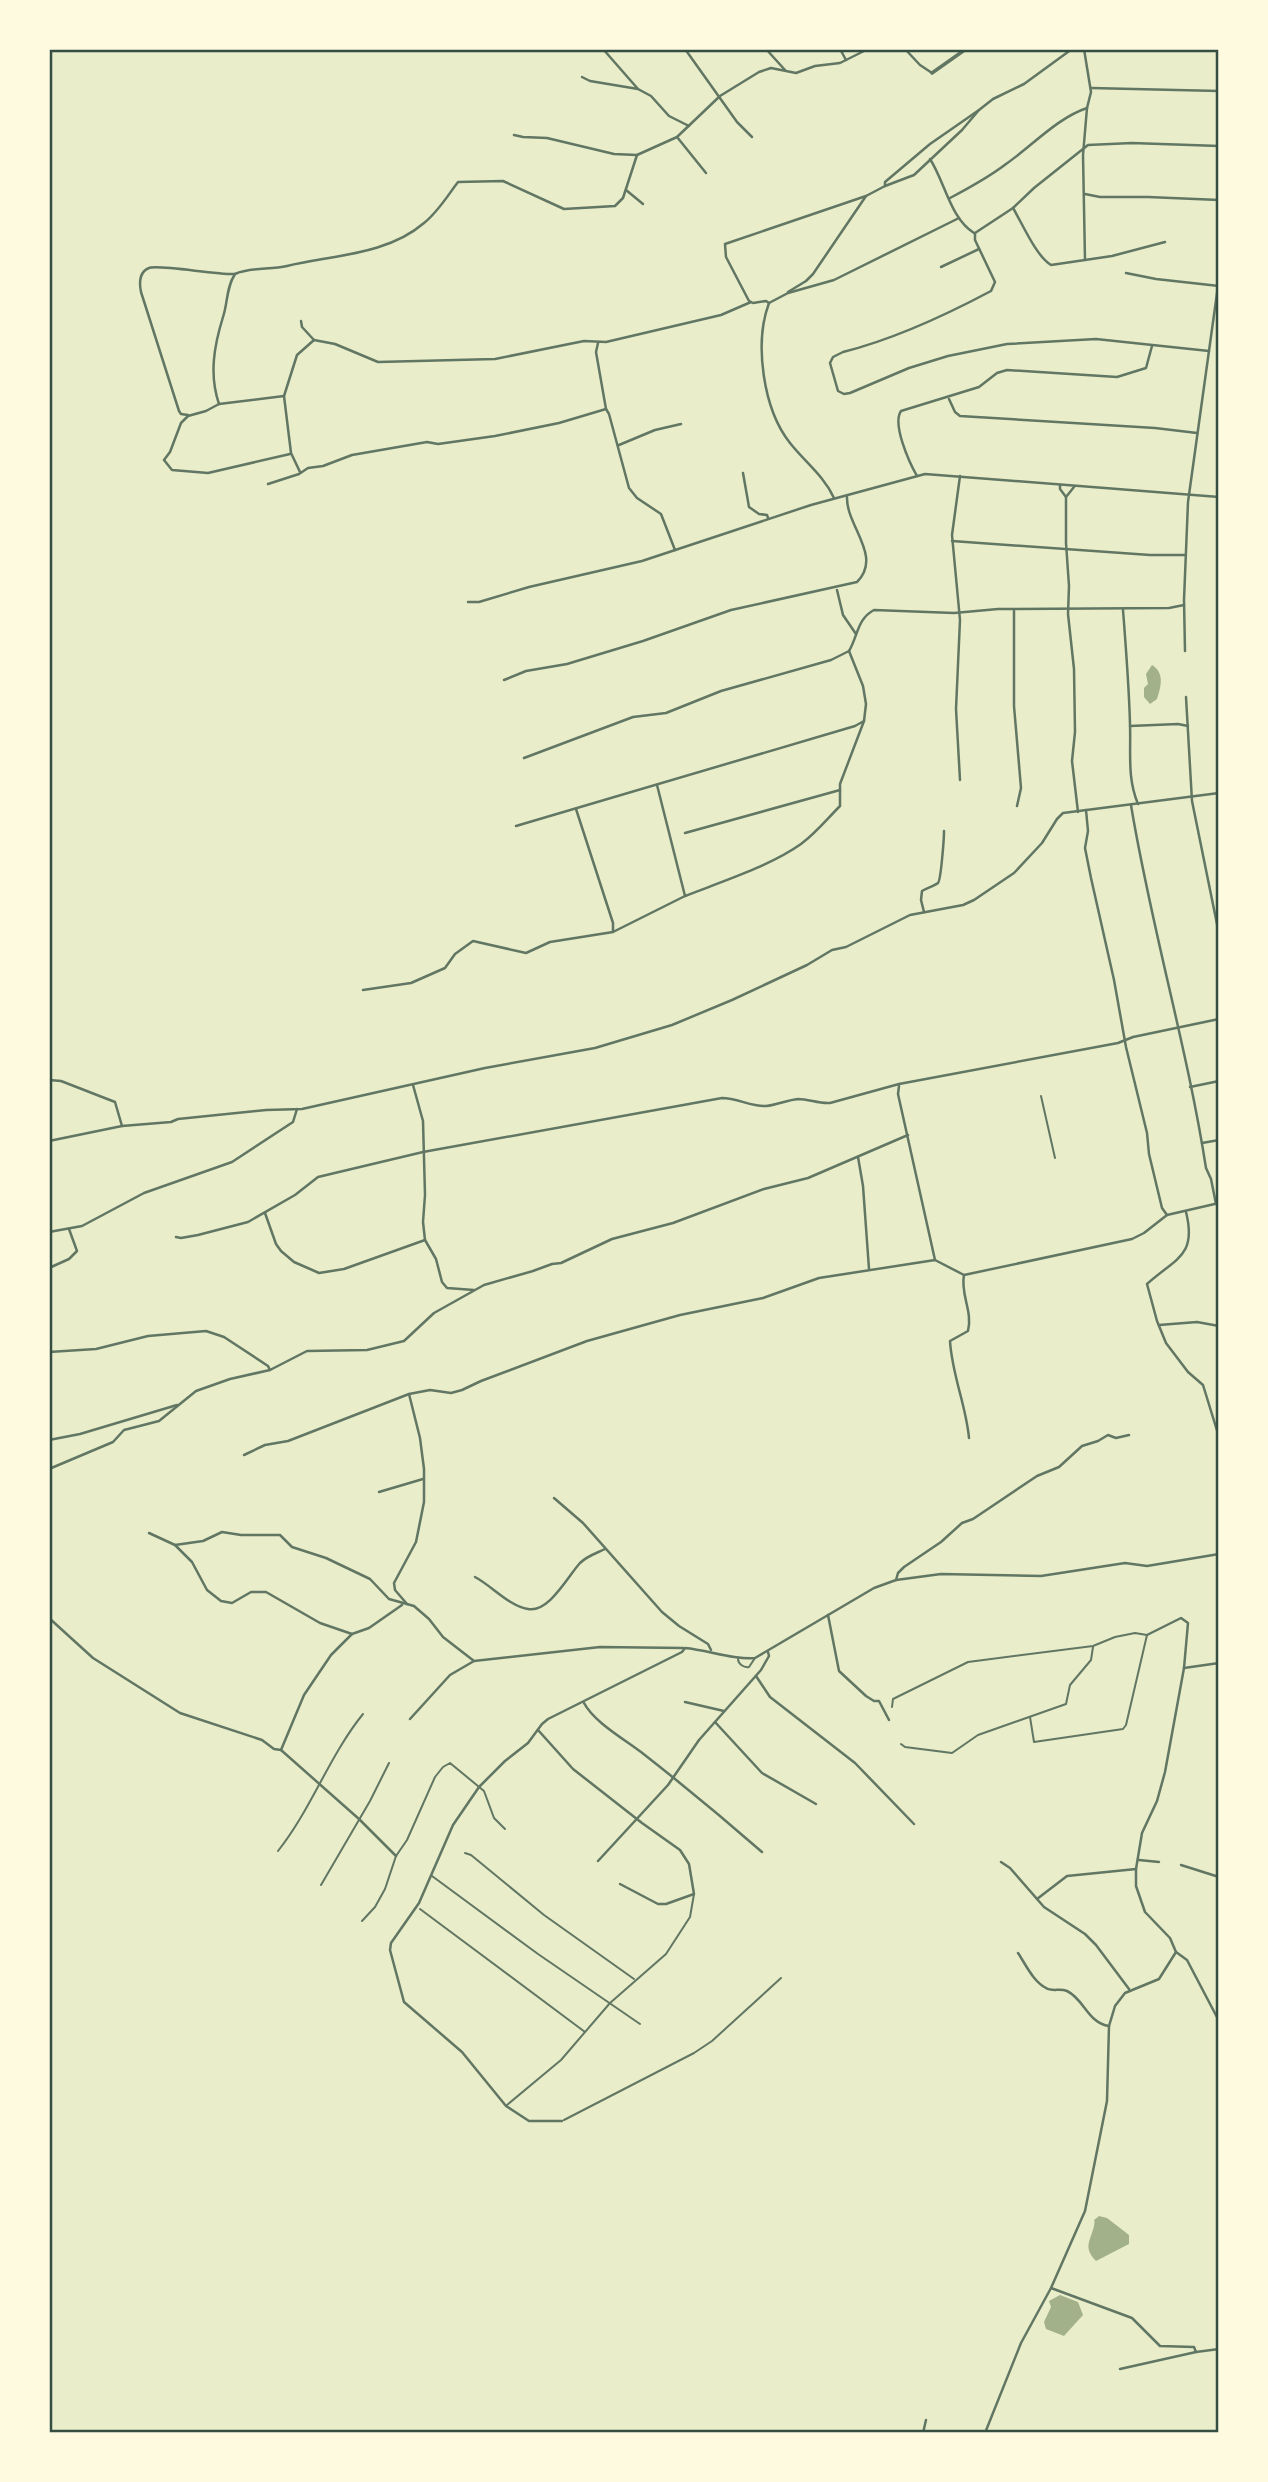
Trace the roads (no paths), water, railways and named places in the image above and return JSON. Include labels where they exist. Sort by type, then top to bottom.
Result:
[{"type":"street","points":[[603,49],[638,89],[650,96],[669,116],[689,126]]},
{"type":"street","points":[[685,49],[737,122],[752,137]]},
{"type":"street","points":[[766,49],[786,71]]},
{"type":"street","points":[[840,49],[846,60]]},
{"type":"street","points":[[514,135],[547,138],[614,154],[637,155],[677,137],[720,96],[765,70],[771,68],[796,73],[846,60],[868,49]]},
{"type":"street","points":[[905,49],[932,73],[967,49]]},
{"type":"street","points":[[885,186],[885,183],[922,150],[993,99],[1024,84],[1072,49]]},
{"type":"street","points":[[1084,49],[1091,88],[1084,149],[1085,260]]},
{"type":"street","points":[[582,77],[590,81],[638,89]]},
{"type":"street","points":[[1091,88],[1219,91]]},
{"type":"street","points":[[950,198],[992,174],[1064,121],[1087,108]]},
{"type":"street","points":[[751,302],[726,257],[724,243],[866,196],[914,175],[962,130],[979,110]]},
{"type":"street","points":[[677,137],[706,173]]},
{"type":"street","points":[[975,233],[1013,208],[1088,145],[1132,143],[1219,146]]},
{"type":"street","points":[[188,416],[179,411],[141,292],[140,277],[147,268],[154,266],[218,275],[234,274],[244,270],[272,268],[366,252],[401,238],[415,229],[434,213],[458,182],[503,181],[564,209],[615,206],[623,198],[637,155]]},
{"type":"street","points":[[930,159],[959,218],[966,228],[975,233],[979,249],[995,282],[991,291],[953,312],[909,331],[833,357],[830,363],[838,391],[844,394],[909,368],[948,356],[1007,344],[1096,339],[1209,351]]},
{"type":"street","points":[[626,190],[643,204]]},
{"type":"street","points":[[1085,194],[1100,197],[1219,200]]},
{"type":"street","points":[[834,498],[820,476],[790,444],[774,415],[762,364],[762,327],[769,303],[788,293],[813,274],[866,196]]},
{"type":"street","points":[[1013,208],[1048,264],[1112,256],[1165,242]]},
{"type":"street","points":[[788,293],[834,280],[959,218]]},
{"type":"street","points":[[941,267],[979,249]]},
{"type":"street","points":[[1126,273],[1219,285],[1189,495],[1185,555],[1185,651]]},
{"type":"street","points":[[219,404],[215,342],[223,318],[227,291],[234,274]]},
{"type":"street","points":[[301,321],[302,327],[314,340],[335,344],[378,362],[495,359],[584,341],[598,343],[721,315],[751,302],[769,303]]},
{"type":"street","points":[[300,472],[291,453],[284,396],[297,355],[314,340]]},
{"type":"street","points":[[598,343],[596,352],[606,410],[628,488],[661,514],[675,550]]},
{"type":"street","points":[[917,476],[907,457],[898,414],[901,411],[979,387],[997,373],[1007,370],[1123,376],[1146,368],[1152,346]]},
{"type":"street","points":[[284,396],[219,404],[188,416],[181,424],[164,460],[172,470],[208,473],[291,453]]},
{"type":"street","points":[[948,397],[960,416],[1197,433]]},
{"type":"street","points":[[268,484],[352,455],[426,443],[438,444],[495,436],[606,410]]},
{"type":"street","points":[[618,445],[655,430],[681,424]]},
{"type":"street","points":[[743,473],[749,507],[768,518]]},
{"type":"street","points":[[468,602],[479,602],[528,587],[642,561],[768,518],[917,476],[960,476],[1219,497]]},
{"type":"street","points":[[960,476],[952,541],[960,612],[956,709],[960,780]]},
{"type":"street","points":[[1060,485],[1066,497],[1068,609],[1074,669],[1075,732],[1072,761],[1078,812]]},
{"type":"street","points":[[1066,497],[1074,486]]},
{"type":"street","points":[[504,680],[526,671],[567,664],[643,641],[742,607],[856,582],[866,569],[866,556],[849,515],[847,497]]},
{"type":"street","points":[[952,541],[1185,555]]},
{"type":"street","points":[[837,588],[843,615],[856,634]]},
{"type":"street","points":[[524,758],[633,717],[666,713],[721,691],[831,660],[849,651],[863,618],[874,610],[960,612],[1169,608],[1184,605]]},
{"type":"street","points":[[1123,608],[1131,782],[1133,797],[1138,804]]},
{"type":"street","points":[[1014,611],[1014,706],[1021,788],[1017,806]]},
{"type":"street","points":[[363,990],[411,983],[445,968],[455,954],[473,941],[526,953],[550,942],[613,932],[685,896],[769,862],[799,845],[819,829],[840,806],[840,790],[864,721],[866,704],[863,686],[849,651]]},
{"type":"street","points":[[1186,697],[1191,797],[1219,934]]},
{"type":"street","points":[[516,827],[777,751],[864,721]]},
{"type":"street","points":[[1130,726],[1188,726]]},
{"type":"street","points":[[657,785],[685,896]]},
{"type":"street","points":[[685,833],[840,790]]},
{"type":"street","points":[[49,1141],[122,1126],[297,1109],[485,1068],[595,1048],[672,1025],[785,976],[832,950],[846,947],[910,915],[963,905],[974,900],[1021,866],[1042,843],[1063,813],[1219,793]]},
{"type":"street","points":[[244,1455],[265,1445],[288,1441],[409,1394],[435,1389],[455,1392],[575,1345],[619,1331],[763,1298],[819,1278],[935,1260],[964,1275],[1132,1239],[1167,1215],[1217,1204],[1131,805]]},
{"type":"street","points":[[576,809],[613,923],[613,932]]},
{"type":"street","points":[[1086,810],[1088,831],[1085,848],[1147,1133],[1154,1178],[1162,1208],[1167,1215]]},
{"type":"street","points":[[924,912],[920,900],[922,891],[939,883],[942,877],[944,831]]},
{"type":"street","points":[[176,1237],[198,1235],[248,1222],[295,1195],[318,1177],[423,1152],[722,1098],[735,1098],[765,1106],[794,1099],[823,1103],[899,1084],[1125,1041],[1219,1019]]},
{"type":"street","points":[[49,1080],[61,1081],[115,1102],[122,1126]]},
{"type":"street","points":[[1190,1087],[1219,1081]]},
{"type":"street","points":[[899,1084],[898,1094],[935,1260]]},
{"type":"street","points":[[413,1085],[423,1121],[425,1240],[447,1288],[474,1290]]},
{"type":"street","points":[[49,1232],[82,1226],[144,1193],[232,1162],[293,1122],[297,1109]]},
{"type":"street","points":[[49,1469],[113,1442],[124,1430],[159,1421],[196,1391],[230,1379],[270,1370],[314,1349],[345,1352],[404,1341],[434,1313],[474,1290],[561,1263],[612,1240],[673,1223],[764,1189],[808,1178],[908,1135]]},
{"type":"street","points":[[1202,1143],[1219,1140]]},
{"type":"street","points":[[858,1157],[863,1186],[869,1270]]},
{"type":"street","points":[[1186,1212],[1190,1239],[1188,1246],[1184,1253],[1147,1284],[1159,1325],[1173,1355],[1203,1385],[1219,1436]]},
{"type":"street","points":[[265,1213],[276,1244],[286,1257],[319,1273],[356,1266],[425,1240]]},
{"type":"street","points":[[49,1268],[69,1259],[78,1251],[69,1229]]},
{"type":"street","points":[[964,1275],[963,1287],[970,1322],[968,1331],[950,1341],[953,1372],[969,1438]]},
{"type":"street","points":[[1159,1325],[1197,1322],[1219,1326]]},
{"type":"street","points":[[49,1352],[96,1349],[148,1336],[206,1331],[224,1337],[270,1370]]},
{"type":"street","points":[[405,1604],[395,1590],[394,1583],[418,1534],[424,1502],[420,1438],[409,1394]]},
{"type":"street","points":[[49,1440],[80,1434],[177,1405]]},
{"type":"street","points":[[896,1580],[904,1567],[941,1542],[962,1523],[974,1519],[1037,1476],[1059,1467],[1082,1446],[1108,1435],[1116,1438],[1129,1435]]},
{"type":"street","points":[[379,1492],[424,1479]]},
{"type":"street","points":[[554,1498],[583,1523],[662,1612],[697,1639],[708,1644],[712,1651]]},
{"type":"street","points":[[175,1545],[203,1541],[222,1532],[252,1536],[280,1535],[292,1547],[326,1558],[370,1580],[389,1600],[414,1606],[443,1637],[474,1661]]},
{"type":"street","points":[[149,1533],[175,1545],[192,1562],[207,1590],[221,1601],[232,1602],[251,1592],[266,1592],[320,1623],[352,1634]]},
{"type":"street","points":[[475,1577],[522,1607],[534,1609],[541,1607],[557,1594],[584,1559],[605,1549]]},
{"type":"street","points":[[410,1719],[450,1675],[474,1661],[600,1647],[685,1648],[738,1658],[755,1658],[874,1588],[896,1580],[941,1574],[1041,1576],[1125,1563],[1147,1566],[1219,1553]]},
{"type":"street","points":[[281,1750],[309,1686],[326,1661],[352,1634],[369,1628],[405,1604]]},
{"type":"street","points":[[828,1615],[839,1671],[866,1696],[874,1701],[879,1700],[889,1720]]},
{"type":"street","points":[[49,1618],[93,1658],[180,1713],[262,1740],[274,1749],[281,1750],[359,1819],[396,1856]]},
{"type":"street","points":[[1147,1635],[1181,1618],[1188,1623],[1184,1668],[1165,1772],[1157,1801],[1142,1833],[1136,1886],[1145,1912],[1170,1938],[1176,1952],[1188,1960],[1219,2021]]},
{"type":"street","points":[[562,2121],[528,2121],[506,2106],[462,2052],[404,2002],[390,1950],[391,1943],[419,1903],[453,1825],[479,1787],[528,1743],[548,1719],[584,1703],[685,1648]]},
{"type":"street","points":[[598,1861],[673,1779],[723,1712],[756,1676],[767,1661],[768,1652]]},
{"type":"street","points":[[1184,1668],[1219,1663]]},
{"type":"street","points":[[756,1676],[770,1697],[855,1763],[914,1824]]},
{"type":"street","points":[[685,1702],[723,1712]]},
{"type":"street","points":[[584,1703],[619,1737],[762,1852]]},
{"type":"street","points":[[715,1722],[762,1773],[816,1804]]},
{"type":"street","points":[[538,1730],[573,1769],[680,1850],[690,1864],[694,1894],[667,1904],[659,1904],[621,1884]]},
{"type":"street","points":[[1139,1860],[1159,1862]]},
{"type":"street","points":[[1001,1862],[1052,1912],[1085,1934],[1130,1990]]},
{"type":"street","points":[[1181,1865],[1219,1877]]},
{"type":"street","points":[[1037,1899],[1067,1876],[1136,1869]]},
{"type":"street","points":[[985,2433],[1021,2343],[1051,2288],[1085,2211],[1107,2101],[1109,2026],[1115,2006],[1125,1993],[1159,1979],[1176,1952]]},
{"type":"street","points":[[1018,1953],[1033,1976],[1046,1988],[1067,1991],[1091,2017],[1101,2025],[1109,2026]]},
{"type":"street","points":[[1051,2288],[1132,2318],[1160,2346],[1194,2347],[1196,2351]]},
{"type":"street","points":[[1120,2369],[1196,2351],[1219,2349]]},
{"type":"street","points":[[923,2433],[926,2420]]},
{"type":"lane","points":[[1041,1096],[1055,1158]]},
{"type":"lane","points":[[892,1707],[893,1699],[968,1662],[1093,1646],[1121,1635],[1147,1635],[1123,1729],[1034,1742],[1030,1717]]},
{"type":"lane","points":[[901,1744],[905,1747],[952,1753],[978,1735],[1066,1704],[1070,1685],[1091,1660],[1093,1646]]},
{"type":"lane","points":[[738,1658],[746,1667],[749,1667],[755,1658]]},
{"type":"lane","points":[[278,1851],[296,1828],[349,1731],[363,1714]]},
{"type":"lane","points":[[321,1885],[389,1763]]},
{"type":"lane","points":[[362,1921],[375,1907],[396,1856],[407,1840],[435,1777],[443,1767],[450,1763],[484,1791],[494,1818],[505,1829]]},
{"type":"lane","points":[[465,1853],[471,1855],[544,1915],[635,1980]]},
{"type":"lane","points":[[432,1876],[640,2024]]},
{"type":"lane","points":[[506,2106],[561,2060],[610,2003],[666,1954],[690,1917],[694,1894]]},
{"type":"lane","points":[[420,1909],[586,2032]]},
{"type":"lane","points":[[562,2121],[694,2053],[712,2041],[781,1978]]}]
